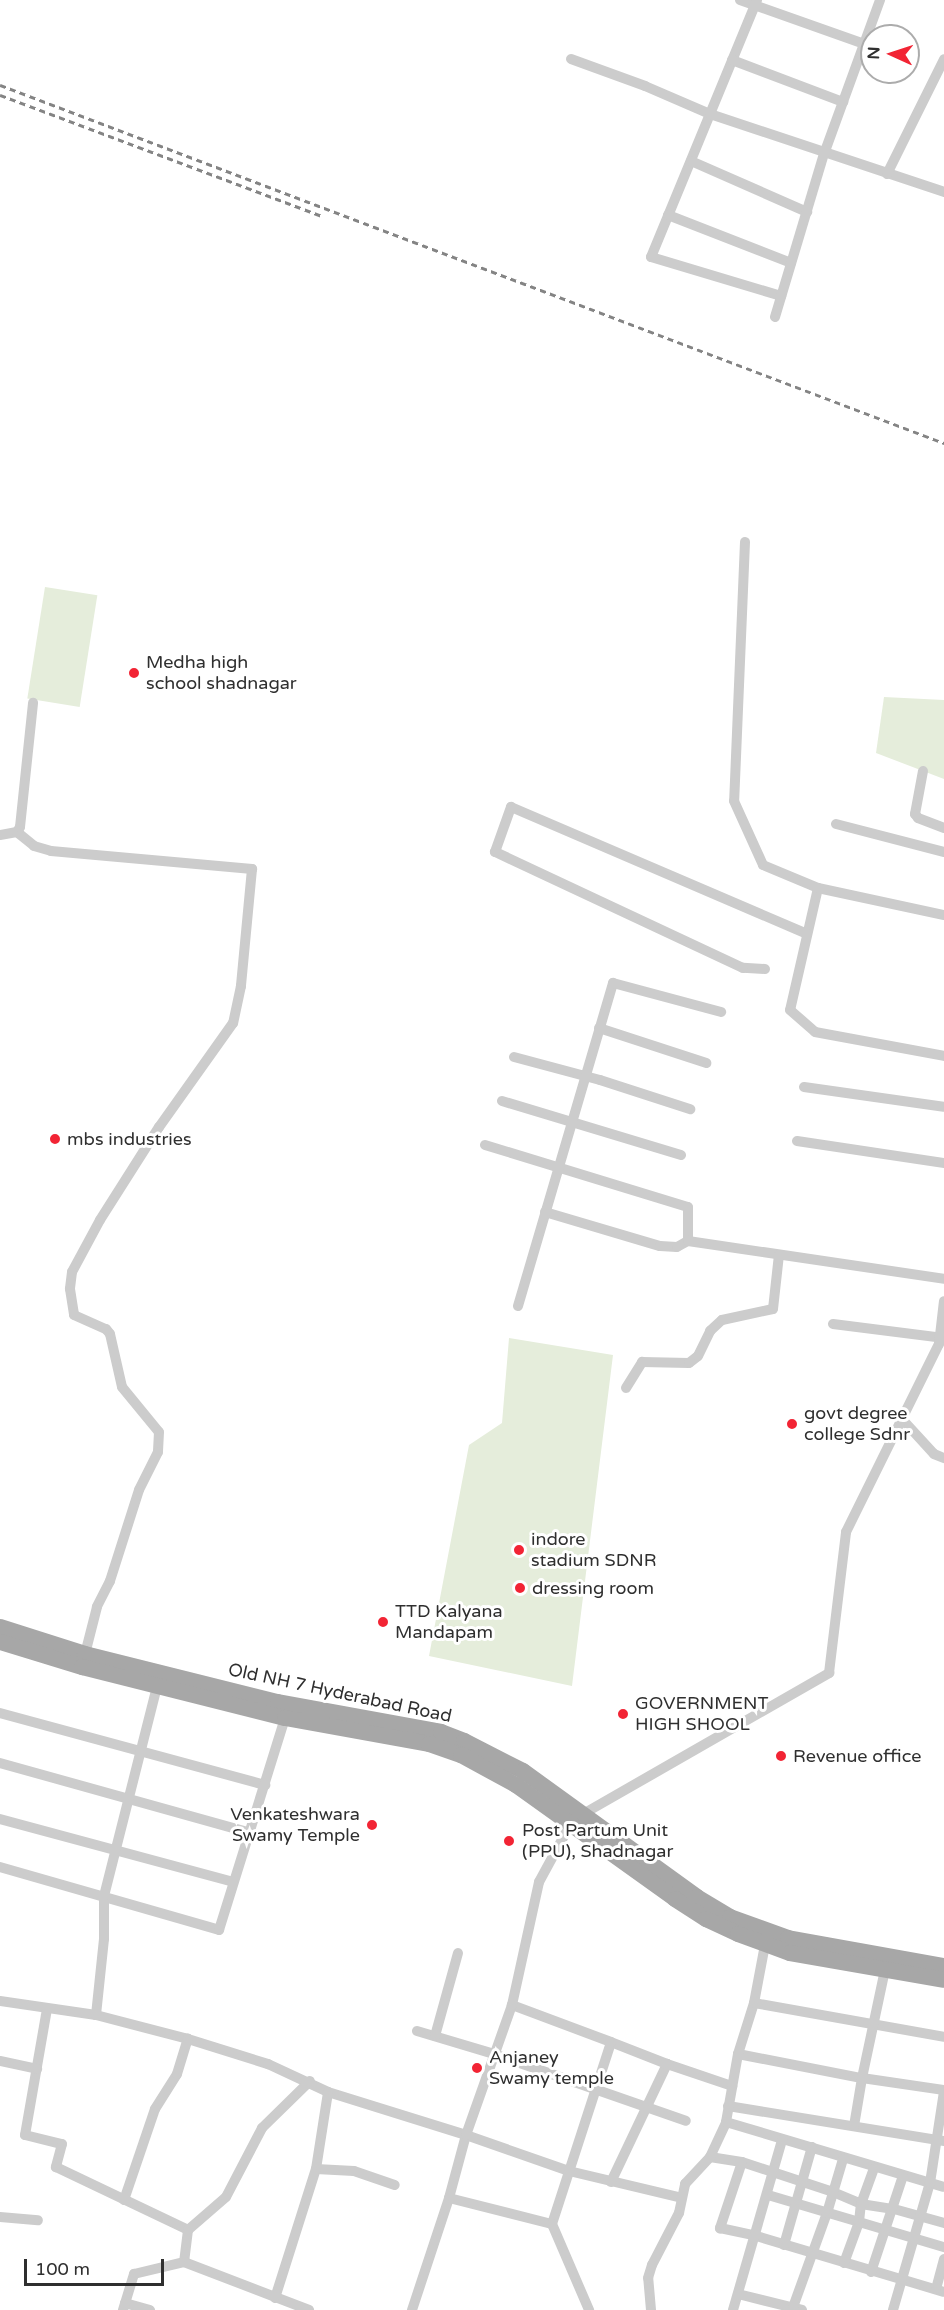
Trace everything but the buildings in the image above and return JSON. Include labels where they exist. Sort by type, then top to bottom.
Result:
[{"type":"main road","name":"Old NH 7 Hyderabad Road","points":[[0,1627],[85,1654],[310,1709],[441,1732],[464,1741],[523,1772],[577,1819],[706,1919],[765,1945],[816,1958],[944,1980]]},
{"type":"main road","name":"Old NH 7 Hyderabad Road","points":[[0,1642],[157,1686],[285,1718],[429,1744],[461,1755],[577,1819],[697,1897],[730,1917],[760,1930],[815,1944],[944,1966]]},
{"type":"street","points":[[741,0],[756,3],[860,42]]},
{"type":"street","points":[[871,24],[880,0]]},
{"type":"street","points":[[756,3],[651,257],[781,296]]},
{"type":"street","points":[[775,317],[824,154],[860,55]]},
{"type":"street","points":[[571,59],[645,86],[710,114],[824,154],[944,192]]},
{"type":"street","points":[[886,174],[944,59]]},
{"type":"street","points":[[732,60],[843,102]]},
{"type":"street","points":[[691,161],[807,212]]},
{"type":"street","points":[[668,214],[791,263]]},
{"type":"street","points":[[745,542],[734,801],[763,865],[818,888],[944,915]]},
{"type":"street","points":[[17,832],[20,827],[33,703]]},
{"type":"street","points":[[923,771],[915,814],[918,818],[944,828]]},
{"type":"street","points":[[765,969],[743,968],[495,852],[511,807],[807,934]]},
{"type":"street","points":[[836,824],[944,852]]},
{"type":"street","points":[[0,835],[17,832],[34,846],[51,851],[252,869],[241,986],[233,1023],[159,1127],[100,1220],[72,1272],[70,1300],[74,1315],[106,1329],[110,1334],[122,1388],[159,1432],[158,1452],[139,1490],[113,1572],[98,1607],[85,1654]]},
{"type":"street","points":[[818,888],[790,1010],[815,1032],[944,1056]]},
{"type":"street","points":[[518,1306],[613,983],[721,1012]]},
{"type":"street","points":[[599,1028],[706,1064]]},
{"type":"street","points":[[514,1057],[585,1076],[690,1109]]},
{"type":"street","points":[[804,1087],[944,1107]]},
{"type":"street","points":[[502,1101],[681,1155]]},
{"type":"street","points":[[797,1141],[944,1163]]},
{"type":"street","points":[[485,1145],[688,1207],[688,1241]]},
{"type":"street","points":[[545,1212],[660,1246],[677,1247],[688,1241],[944,1278]]},
{"type":"street","points":[[626,1388],[642,1362],[689,1363],[698,1356],[710,1331],[722,1320],[772,1309],[779,1255]]},
{"type":"street","points":[[412,2310],[449,2198],[466,2134],[512,2005],[539,1882],[577,1819],[829,1673],[846,1532],[942,1337],[944,1301]]},
{"type":"street","points":[[833,1324],[942,1337]]},
{"type":"street","points":[[902,1419],[934,1454],[944,1458]]},
{"type":"street","points":[[96,2015],[104,1939],[104,1896],[157,1686]]},
{"type":"street","points":[[0,1713],[265,1785]]},
{"type":"street","points":[[0,1867],[219,1930],[285,1718]]},
{"type":"street","points":[[0,1763],[127,1801],[250,1833]]},
{"type":"street","points":[[0,1819],[234,1882]]},
{"type":"street","points":[[651,2310],[648,2278],[652,2265],[679,2213],[685,2184],[710,2157],[726,2122],[738,2054],[754,2003],[765,1945]]},
{"type":"street","points":[[435,2036],[458,1953]]},
{"type":"street","points":[[854,2126],[885,1970]]},
{"type":"street","points":[[0,2001],[96,2015],[188,2039],[268,2064],[310,2081],[328,2092],[466,2134],[569,2171],[682,2198]]},
{"type":"street","points":[[754,2003],[944,2037]]},
{"type":"street","points":[[512,2005],[667,2064],[732,2086]]},
{"type":"street","points":[[47,2009],[25,2135],[62,2144],[56,2167],[189,2230]]},
{"type":"street","points":[[417,2031],[495,2054],[686,2121]]},
{"type":"street","points":[[124,2200],[155,2109],[177,2074],[188,2039]]},
{"type":"street","points":[[589,2310],[552,2224],[611,2042]]},
{"type":"street","points":[[738,2054],[862,2078],[944,2090],[941,2141],[893,2310]]},
{"type":"street","points":[[0,2061],[37,2069]]},
{"type":"street","points":[[611,2182],[667,2064]]},
{"type":"street","points":[[184,2262],[189,2230],[226,2197],[262,2128],[310,2081]]},
{"type":"street","points":[[275,2298],[316,2169],[328,2092]]},
{"type":"street","points":[[728,2106],[941,2141]]},
{"type":"street","points":[[726,2122],[812,2147],[843,2159],[944,2187]]},
{"type":"street","points":[[733,2310],[782,2140]]},
{"type":"street","points":[[784,2244],[812,2147]]},
{"type":"street","points":[[710,2157],[742,2162],[833,2192],[861,2205],[894,2209],[944,2223]]},
{"type":"street","points":[[738,2294],[796,2309],[843,2159]]},
{"type":"street","points":[[742,2162],[720,2228],[753,2235],[940,2291],[944,2259]]},
{"type":"street","points":[[844,2263],[859,2222],[861,2205],[874,2168]]},
{"type":"street","points":[[316,2169],[354,2171],[395,2185]]},
{"type":"street","points":[[871,2272],[894,2209],[903,2176]]},
{"type":"street","points":[[768,2195],[944,2247]]},
{"type":"street","points":[[449,2198],[552,2224]]},
{"type":"street","points":[[0,2217],[38,2220]]},
{"type":"street","points":[[150,2310],[124,2306],[134,2274],[184,2262],[309,2310]]},
{"type":"green space","points":[[45,587],[97,595],[80,707],[27,699]]},
{"type":"green space","points":[[884,697],[944,700],[944,779],[876,753]]},
{"type":"green space","name":"indore stadium SDNR","points":[[509,1338],[613,1355],[572,1686],[429,1656],[469,1445],[502,1423]]},
{"type":"railway","points":[[0,85],[944,443]]},
{"type":"railway","points":[[0,95],[324,217]]},
{"type":"place","name":"Medha high school shadnagar","points":[[134,673]]},
{"type":"place","name":"mbs industries","points":[[55,1139]]},
{"type":"place","name":"govt degree college Sdnr","points":[[792,1424]]},
{"type":"place","name":"indore stadium SDNR","points":[[519,1550]]},
{"type":"place","name":"dressing room","points":[[520,1588]]},
{"type":"place","name":"TTD Kalyana Mandapam","points":[[383,1622]]},
{"type":"place","name":"GOVERNMENT HIGH SHOOL","points":[[623,1714]]},
{"type":"place","name":"Revenue office","points":[[781,1756]]},
{"type":"place","name":"Venkateshwara Swamy Temple","points":[[372,1825]]},
{"type":"place","name":"Post Partum Unit (PPU), Shadnagar","points":[[509,1841]]},
{"type":"place","name":"Anjaney Swamy temple","points":[[477,2068]]}]
